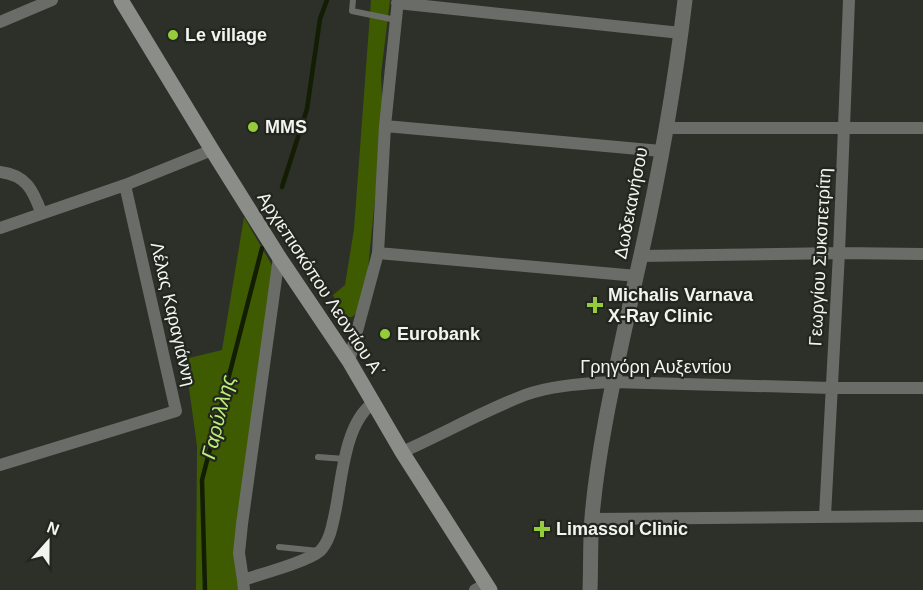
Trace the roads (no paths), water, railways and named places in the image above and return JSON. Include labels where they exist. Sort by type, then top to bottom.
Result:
[{"type":"main road","name":"Αρχιεπισκόπου Λεοντίου Α΄","points":[[121,0],[279,257],[349,361],[484,588]]},
{"type":"street","points":[[0,22],[52,0]]},
{"type":"street","name":"Δωδεκανήσου","points":[[590,590],[592,519],[599,457],[612,382],[637,276],[666,128],[685,0]]},
{"type":"street","name":"Γεωργίου Συκοπετρίτη","points":[[825,516],[849,0]]},
{"type":"street","points":[[349,361],[378,253],[385,126],[398,2],[681,33]]},
{"type":"street","points":[[385,126],[661,151]]},
{"type":"street","points":[[666,128],[923,128]]},
{"type":"street","points":[[0,228],[125,185],[212,150]]},
{"type":"street","points":[[0,172],[26,181],[35,194],[41,212]]},
{"type":"street","name":"Λέλας Καραγιάννη","points":[[0,465],[176,411],[125,185]]},
{"type":"street","points":[[378,253],[637,276]]},
{"type":"street","points":[[641,256],[923,254]]},
{"type":"street","points":[[279,257],[242,524],[239,553],[243,585],[319,551],[331,535],[352,433],[363,410],[373,403]]},
{"type":"street","name":"Γρηγόρη Αυξεντίου","points":[[402,452],[526,395],[577,384],[612,382],[923,388]]},
{"type":"street","points":[[592,519],[923,516]]},
{"type":"lane","points":[[353,0],[352,11],[396,20]]},
{"type":"lane","points":[[318,457],[346,459]]},
{"type":"lane","points":[[279,547],[319,551]]},
{"type":"waterway","name":"Γαρύλλης","points":[[282,187],[307,109],[320,19],[327,0]]},
{"type":"waterway","name":"Γαρύλλης","points":[[205,590],[202,480],[262,248]]},
{"type":"place","name":"Le village","points":[[173,35]]},
{"type":"place","name":"MMS","points":[[253,127]]},
{"type":"place","name":"Michalis Varnava X-Ray Clinic","points":[[595,305]]},
{"type":"place","name":"Eurobank","points":[[385,334]]},
{"type":"place","name":"Limassol Clinic","points":[[542,529]]}]
